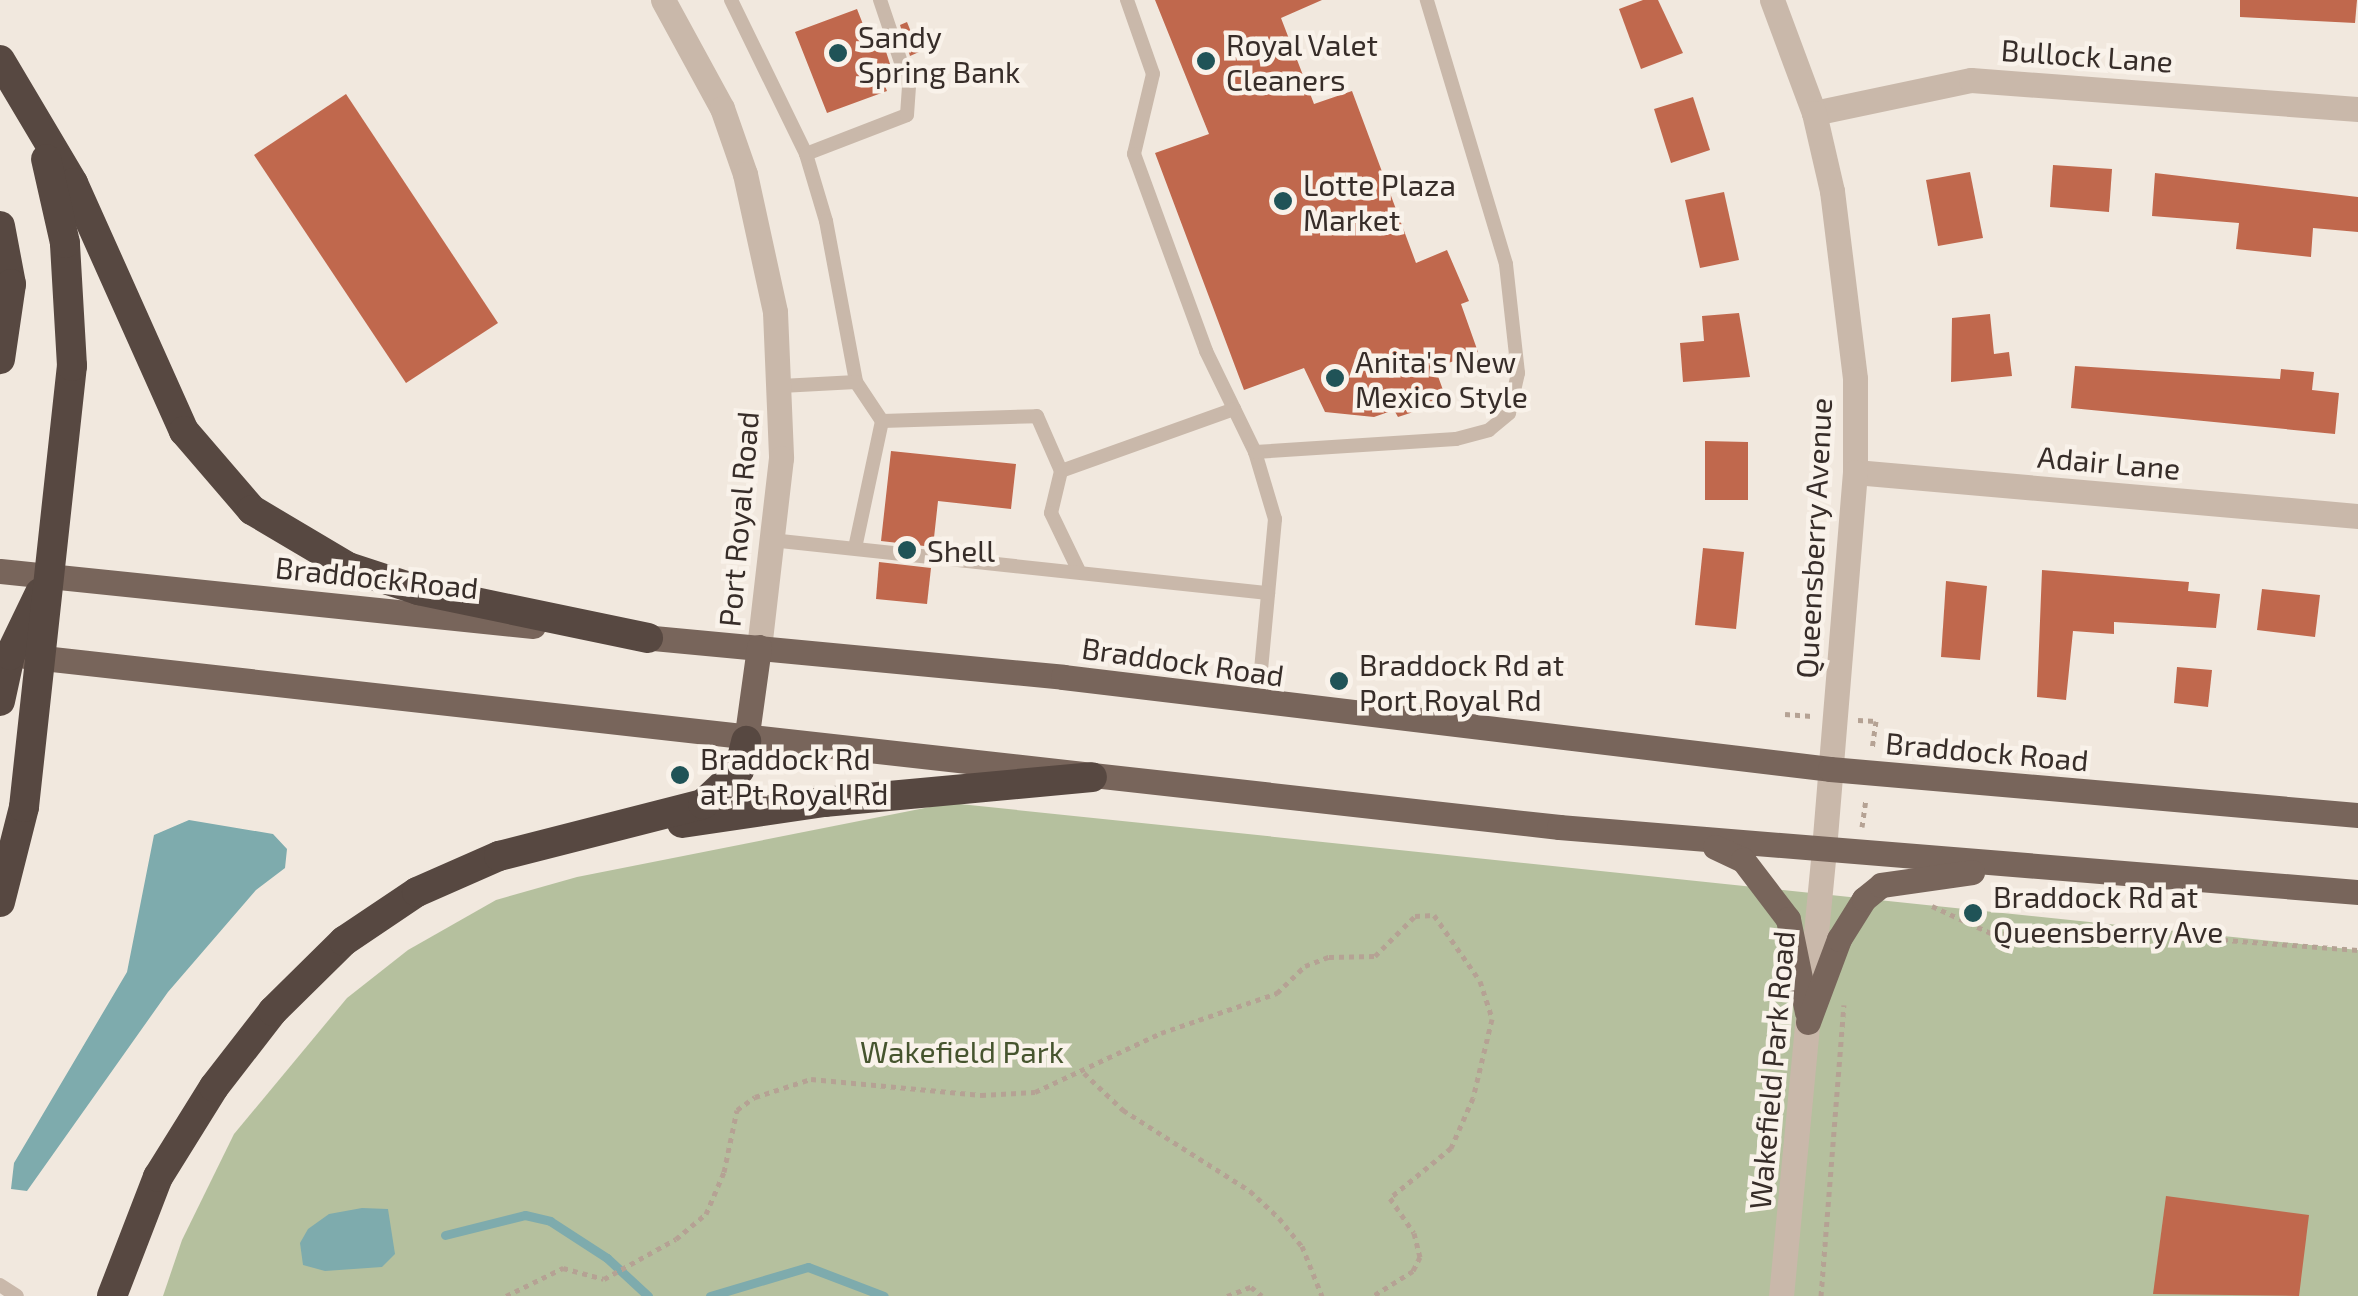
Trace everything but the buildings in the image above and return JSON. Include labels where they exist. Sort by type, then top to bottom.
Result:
[{"type":"highway","points":[[0,902],[24,807],[72,366],[71,294],[46,160],[2,62]]},
{"type":"highway","points":[[2,62],[73,183],[184,431],[252,510],[348,567],[418,590],[648,638]]},
{"type":"highway","points":[[0,226],[11,284],[0,359]]},
{"type":"highway","points":[[0,701],[5,654],[48,576]]},
{"type":"highway","points":[[112,1296],[158,1178],[214,1087],[273,1011],[344,941],[417,892],[565,837],[703,804],[740,770],[746,741]]},
{"type":"highway","points":[[565,837],[824,802],[1092,777]]},
{"type":"main road","name":"Braddock Road","points":[[0,571],[759,646],[1830,769],[2358,815]]},
{"type":"main road","points":[[746,741],[759,646]]},
{"type":"main road","points":[[5,654],[746,741],[1687,838],[2358,892]]},
{"type":"main road","points":[[1687,838],[1743,860],[1777,900],[1797,946],[1808,1022]]},
{"type":"main road","points":[[1808,1022],[1839,939],[1881,885],[2022,864]]},
{"type":"street","name":"Port Royal Road","points":[[663,0],[695,50],[745,174],[775,312],[781,386],[771,540],[759,646]]},
{"type":"street","name":"Queensberry Avenue","points":[[1772,0],[1814,113],[1847,284],[1855,472],[1824,850]]},
{"type":"street","name":"Bullock Lane","points":[[1814,113],[1971,80],[2358,109]]},
{"type":"street","name":"Adair Lane","points":[[1855,472],[2358,516]]},
{"type":"street","name":"Wakefield Park Road","points":[[1781,1296],[1824,850]]},
{"type":"lane","points":[[731,0],[806,154],[826,222],[856,382],[882,421],[855,548]]},
{"type":"lane","points":[[806,154],[907,115],[909,86],[880,0]]},
{"type":"lane","points":[[1127,0],[1154,74],[1134,154],[1203,344],[1255,452],[1275,520],[1258,702]]},
{"type":"lane","points":[[1255,452],[1456,439],[1489,430],[1510,413],[1518,373],[1506,264],[1428,0]]},
{"type":"lane","points":[[781,386],[856,382]]},
{"type":"lane","points":[[1061,471],[1234,409]]},
{"type":"lane","points":[[882,421],[1038,416],[1061,471],[1052,514],[1078,569]]},
{"type":"lane","points":[[771,540],[1078,569],[1268,593]]},
{"type":"lane","points":[[0,1285],[16,1296]]},
{"type":"path","points":[[1922,905],[1958,914],[1992,934],[2093,930],[2358,950]]},
{"type":"path","points":[[506,1296],[563,1268],[604,1279],[676,1239],[706,1214],[724,1172],[737,1110],[782,1087],[811,1079],[999,1094],[1035,1092],[1084,1073],[1160,1033],[1277,993],[1305,966],[1329,956],[1375,956],[1414,916],[1434,915],[1480,981],[1492,1020],[1473,1098],[1451,1148],[1390,1198],[1414,1233],[1420,1257],[1413,1271],[1373,1296]]},
{"type":"path","points":[[1821,1296],[1845,989]]},
{"type":"path","points":[[1084,1073],[1124,1110],[1250,1192],[1279,1218],[1302,1246],[1322,1296]]},
{"type":"path","points":[[1227,1296],[1251,1287],[1262,1296]]},
{"type":"green space","name":"Wakefield Park","points":[[950,803],[2358,950],[2358,1296],[163,1296],[182,1240],[234,1134],[347,998],[408,950],[496,900],[577,877]]},
{"type":"water","points":[[189,820],[273,834],[287,849],[285,868],[256,890],[168,992],[27,1191],[11,1189],[14,1163],[127,972],[154,835]]},
{"type":"water","points":[[362,1208],[388,1209],[395,1254],[382,1267],[325,1271],[303,1265],[300,1243],[308,1229],[329,1214]]},
{"type":"waterway","points":[[445,1235],[525,1215],[550,1221],[607,1258],[648,1296]]},
{"type":"waterway","points":[[710,1296],[808,1267],[884,1296]]},
{"type":"place","name":"Sandy Spring Bank","points":[[838,53]]},
{"type":"place","name":"Royal Valet Cleaners","points":[[1206,61]]},
{"type":"place","name":"Lotte Plaza Market","points":[[1283,201]]},
{"type":"place","name":"Anita's New Mexico Style","points":[[1335,378]]},
{"type":"place","name":"Shell","points":[[907,550]]},
{"type":"place","name":"Braddock Rd at Port Royal Rd","points":[[1339,681]]},
{"type":"place","name":"Braddock Rd at Pt Royal Rd","points":[[680,775]]},
{"type":"place","name":"Braddock Rd at Queensberry Ave","points":[[1973,913]]}]
